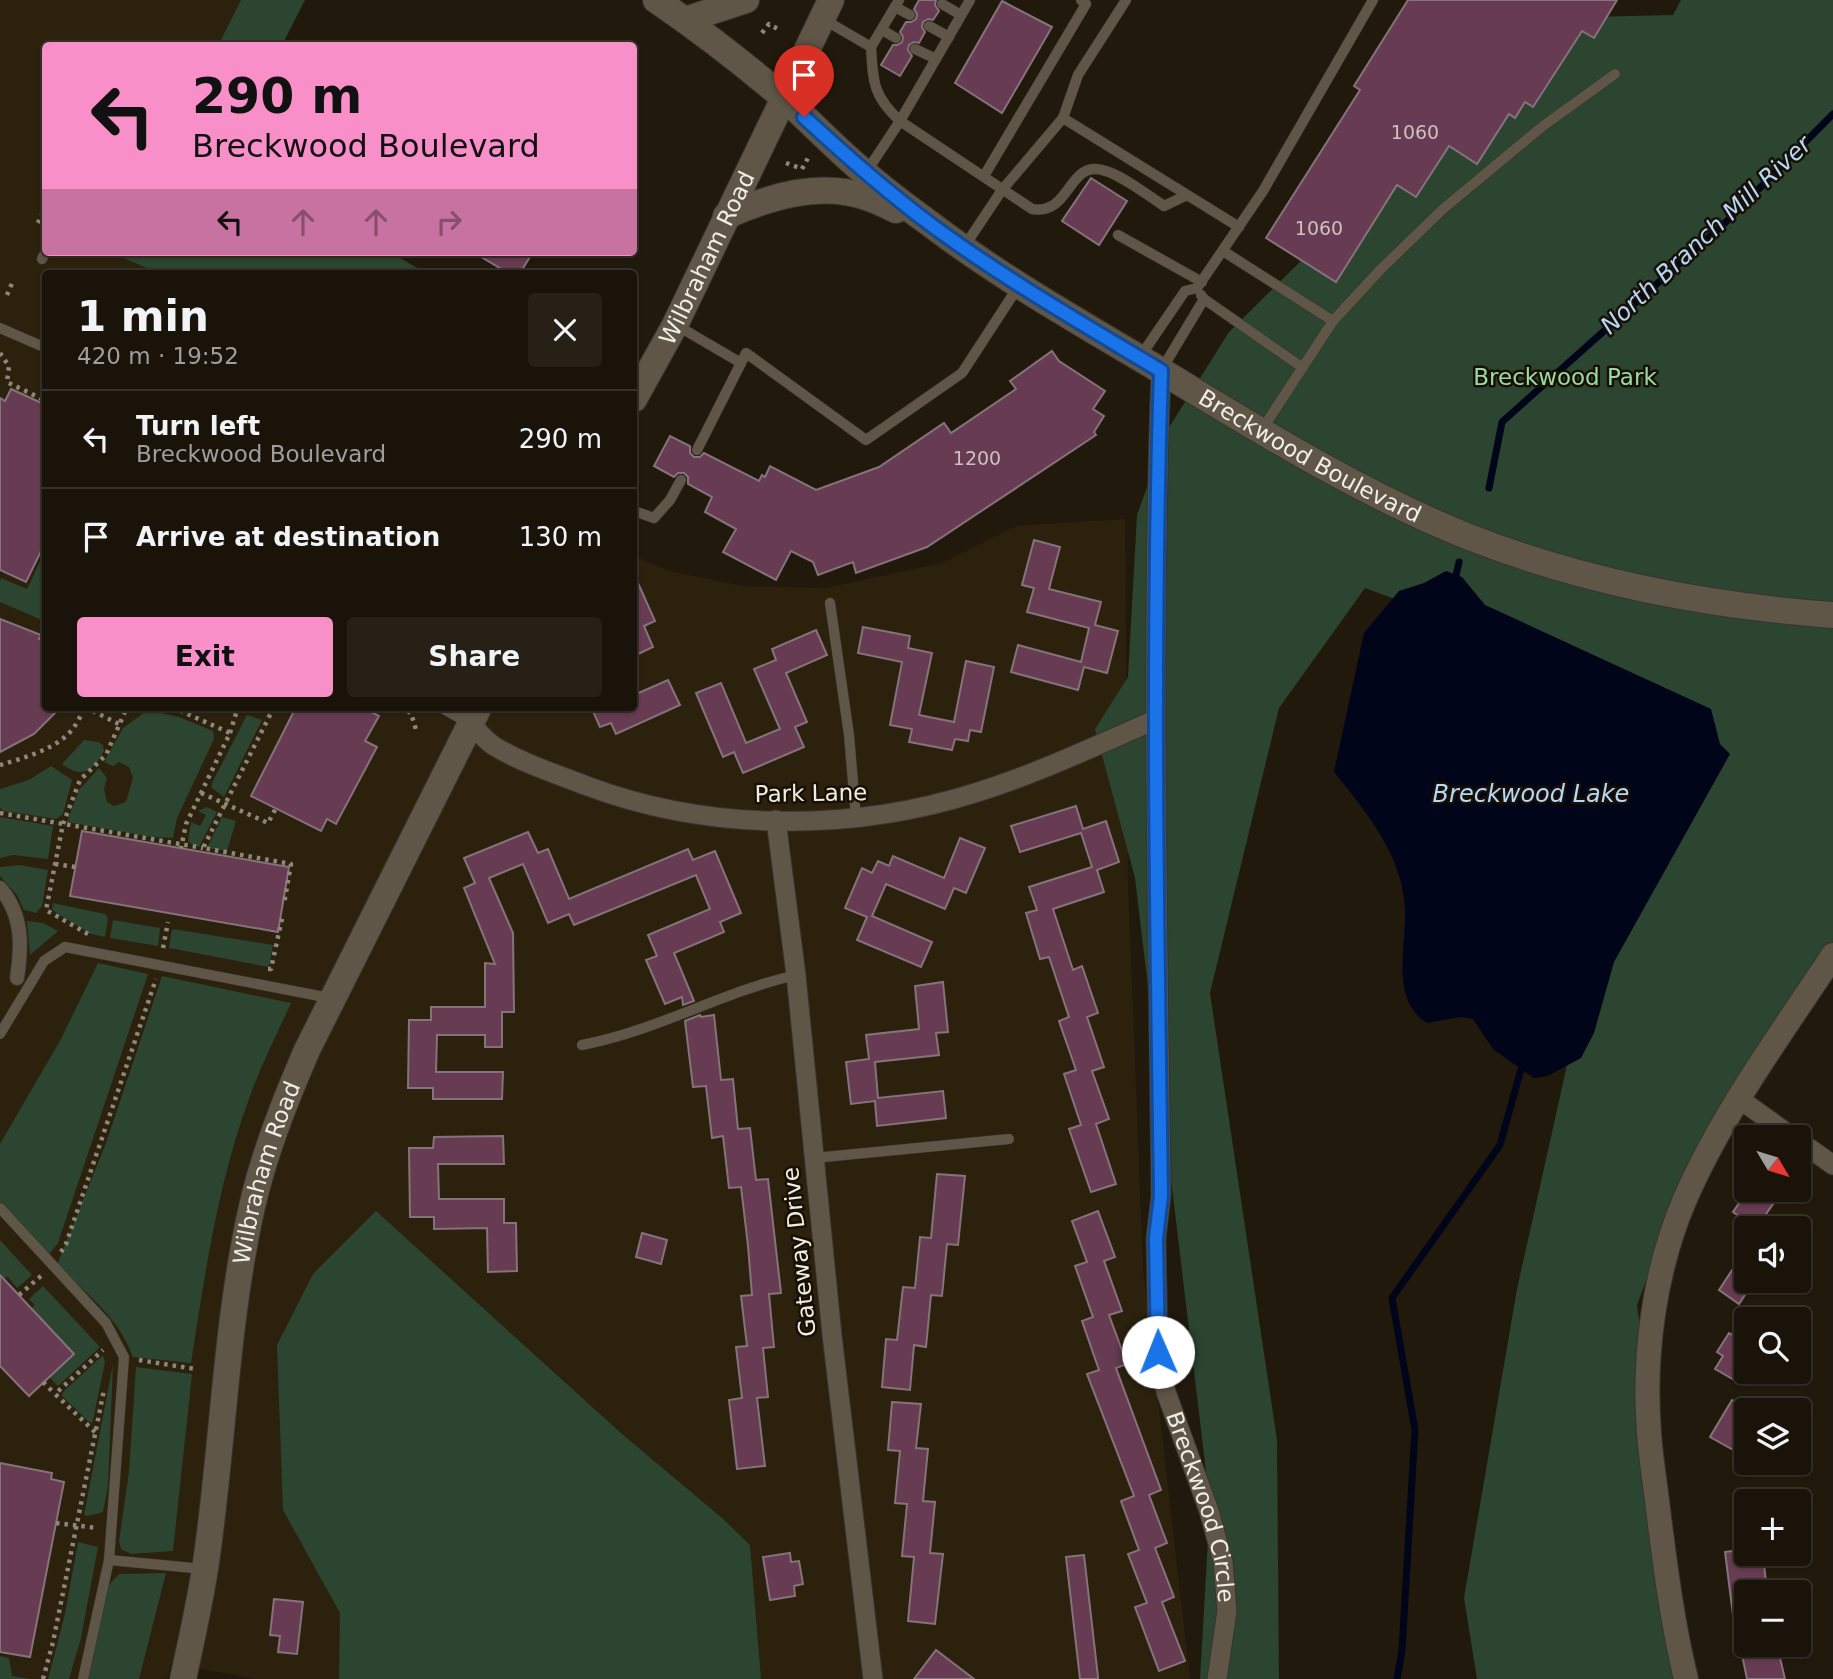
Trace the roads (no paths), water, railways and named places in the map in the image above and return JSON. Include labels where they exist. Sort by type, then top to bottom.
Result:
[{"type":"main road","name":"Breckwood Boulevard","points":[[656,0],[785,99],[865,174],[929,224],[1020,284],[1261,431],[1402,507],[1470,537],[1540,561],[1628,584],[1707,600],[1833,615]]},
{"type":"main road","points":[[685,20],[746,0]]},
{"type":"main road","name":"Wilbraham Road","points":[[637,394],[675,325],[827,9]]},
{"type":"main road","points":[[726,216],[780,197],[821,190],[864,196],[929,224]]},
{"type":"main road","name":"Wilbraham Road","points":[[183,1679],[205,1569],[232,1327],[251,1210],[288,1096],[307,1050],[475,716]]},
{"type":"street","name":"Breckwood Circle","points":[[1150,364],[1156,525],[1155,720],[1161,1196],[1156,1238],[1157,1339],[1166,1392],[1215,1526],[1223,1562],[1227,1611],[1217,1679]]},
{"type":"street","name":"Park Lane","points":[[475,716],[493,745],[605,793],[692,814],[776,820],[856,818],[905,811],[976,793],[1029,774],[1155,720]]},
{"type":"street","name":"Gateway Drive","points":[[776,820],[796,975],[832,1335],[873,1679]]},
{"type":"street","points":[[0,888],[10,903],[20,929],[22,943],[17,978]]},
{"type":"street","points":[[1686,1679],[1666,1575],[1649,1432],[1650,1345],[1659,1288],[1676,1222],[1691,1186],[1738,1098],[1833,955]]},
{"type":"street","points":[[1738,1098],[1776,1125]]},
{"type":"street","points":[[1811,1149],[1833,1165]]},
{"type":"lane","points":[[865,174],[900,121],[970,0]]},
{"type":"lane","points":[[984,176],[1086,4],[1081,0]]},
{"type":"lane","points":[[964,247],[1002,190],[1063,118],[1077,75],[1126,0]]},
{"type":"lane","points":[[1150,364],[1185,291],[1199,285],[1263,191],[1373,0]]},
{"type":"lane","points":[[910,15],[897,3],[871,47],[873,83],[888,111],[900,121],[1002,190],[1032,209],[1042,211],[1053,207],[1074,180],[1087,170],[1102,169],[1164,206],[1187,195]]},
{"type":"lane","points":[[942,4],[961,15]]},
{"type":"lane","points":[[827,9],[871,47]]},
{"type":"lane","points":[[929,26],[948,37]]},
{"type":"lane","points":[[882,30],[897,38]]},
{"type":"lane","points":[[915,49],[936,59]]},
{"type":"lane","points":[[1261,431],[1332,321],[1380,270],[1443,209],[1543,126],[1615,74]]},
{"type":"lane","points":[[1063,118],[1239,227]]},
{"type":"lane","points":[[1118,234],[1199,285],[1204,299],[1303,368]]},
{"type":"lane","points":[[1223,251],[1332,321]]},
{"type":"lane","points":[[696,450],[746,353],[866,440],[962,373],[1020,284]]},
{"type":"lane","points":[[1150,364],[1204,299]]},
{"type":"lane","points":[[675,325],[741,363]]},
{"type":"lane","points":[[0,328],[42,346]]},
{"type":"lane","points":[[637,512],[654,518],[670,500],[681,480]]},
{"type":"lane","points":[[830,603],[849,735],[856,818]]},
{"type":"lane","points":[[456,711],[475,716]]},
{"type":"lane","points":[[0,1034],[44,961],[65,947],[333,998]]},
{"type":"lane","points":[[582,1045],[616,1038],[758,984],[796,975]]},
{"type":"lane","points":[[814,1158],[1009,1139]]},
{"type":"lane","points":[[0,1208],[106,1324],[124,1357],[109,1560],[83,1679]]},
{"type":"lane","points":[[109,1560],[205,1569]]},
{"type":"water","name":"Breckwood Lake","points":[[1446,571],[1462,577],[1485,605],[1711,709],[1720,744],[1730,754],[1614,962],[1594,1033],[1581,1058],[1548,1076],[1534,1078],[1493,1049],[1473,1019],[1461,1017],[1427,1023],[1415,1013],[1404,986],[1402,970],[1405,908],[1397,870],[1370,818],[1334,772],[1364,633],[1399,591],[1424,583]]},
{"type":"waterway","name":"North Branch Mill River","points":[[1489,488],[1502,422],[1725,223],[1833,114]]},
{"type":"waterway","name":"North Branch Mill River","points":[[1454,584],[1459,562]]},
{"type":"waterway","name":"North Branch Mill River","points":[[1397,1679],[1402,1650],[1415,1430],[1392,1298],[1500,1145],[1523,1062]]},
{"type":"park label","name":"Breckwood Park","points":[[1565,377]]}]
